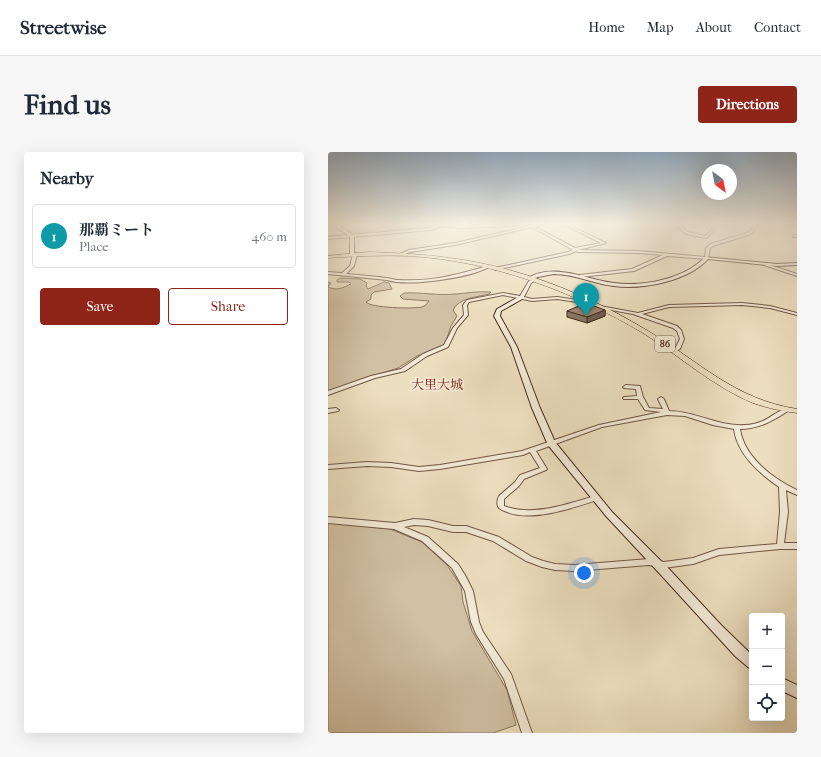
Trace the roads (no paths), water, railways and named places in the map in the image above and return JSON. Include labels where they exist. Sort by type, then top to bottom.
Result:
[{"type":"main road","name":"86","points":[[328,257],[354,254],[402,254],[487,267],[533,278],[627,320],[675,350],[738,393],[754,401],[786,410],[797,411]]},
{"type":"street","points":[[402,254],[411,251]]},
{"type":"street","points":[[496,269],[573,251]]},
{"type":"street","points":[[583,251],[638,252],[765,264],[797,264]]},
{"type":"street","points":[[708,251],[707,258],[700,266],[670,279],[654,282],[617,285],[581,276],[559,273],[533,278],[522,297],[499,310],[497,316],[514,347],[551,444],[595,498],[717,629],[749,660]]},
{"type":"street","points":[[342,275],[352,266],[354,254]]},
{"type":"street","points":[[581,276],[633,270],[666,255]]},
{"type":"street","points":[[765,264],[796,274]]},
{"type":"street","points":[[328,274],[387,279],[393,281],[430,280],[452,278],[487,267]]},
{"type":"street","points":[[328,393],[373,377],[403,370],[425,355],[446,346],[455,328],[466,315],[464,306],[468,301],[498,294],[522,297],[532,300],[557,298],[590,303]]},
{"type":"street","points":[[639,314],[669,306],[742,304],[770,306],[797,314]]},
{"type":"street","points":[[600,307],[639,314],[671,325],[679,330],[682,339],[678,348],[675,350]]},
{"type":"street","points":[[626,387],[638,387],[640,397],[647,409],[678,412],[737,428],[758,425],[786,410]]},
{"type":"street","points":[[626,398],[640,397]]},
{"type":"street","points":[[661,399],[667,412]]},
{"type":"street","points":[[328,411],[336,410]]},
{"type":"street","points":[[328,467],[367,464],[392,465],[420,469],[440,467],[532,450],[600,426],[667,412]]},
{"type":"street","points":[[737,428],[738,438],[760,469],[782,486],[797,493]]},
{"type":"street","points":[[532,450],[544,469],[522,477],[517,484],[501,498],[501,507],[511,511],[544,511],[562,508],[595,498]]},
{"type":"street","points":[[780,546],[784,512],[782,486]]},
{"type":"street","points":[[328,520],[395,526],[414,522],[428,523],[453,529],[466,529],[496,539],[535,561],[555,567],[574,568],[649,562],[664,565],[693,561],[720,552],[780,546],[797,546]]},
{"type":"street","points":[[395,526],[425,539],[455,566],[462,576],[469,591],[475,622],[480,634],[508,677],[527,733]]},
{"type":"street","points":[[784,685],[797,692]]},
{"type":"place","name":"那覇ミート","points":[[586,316]]},
{"type":"district","name":"大里大城","points":[[437,384]]}]
